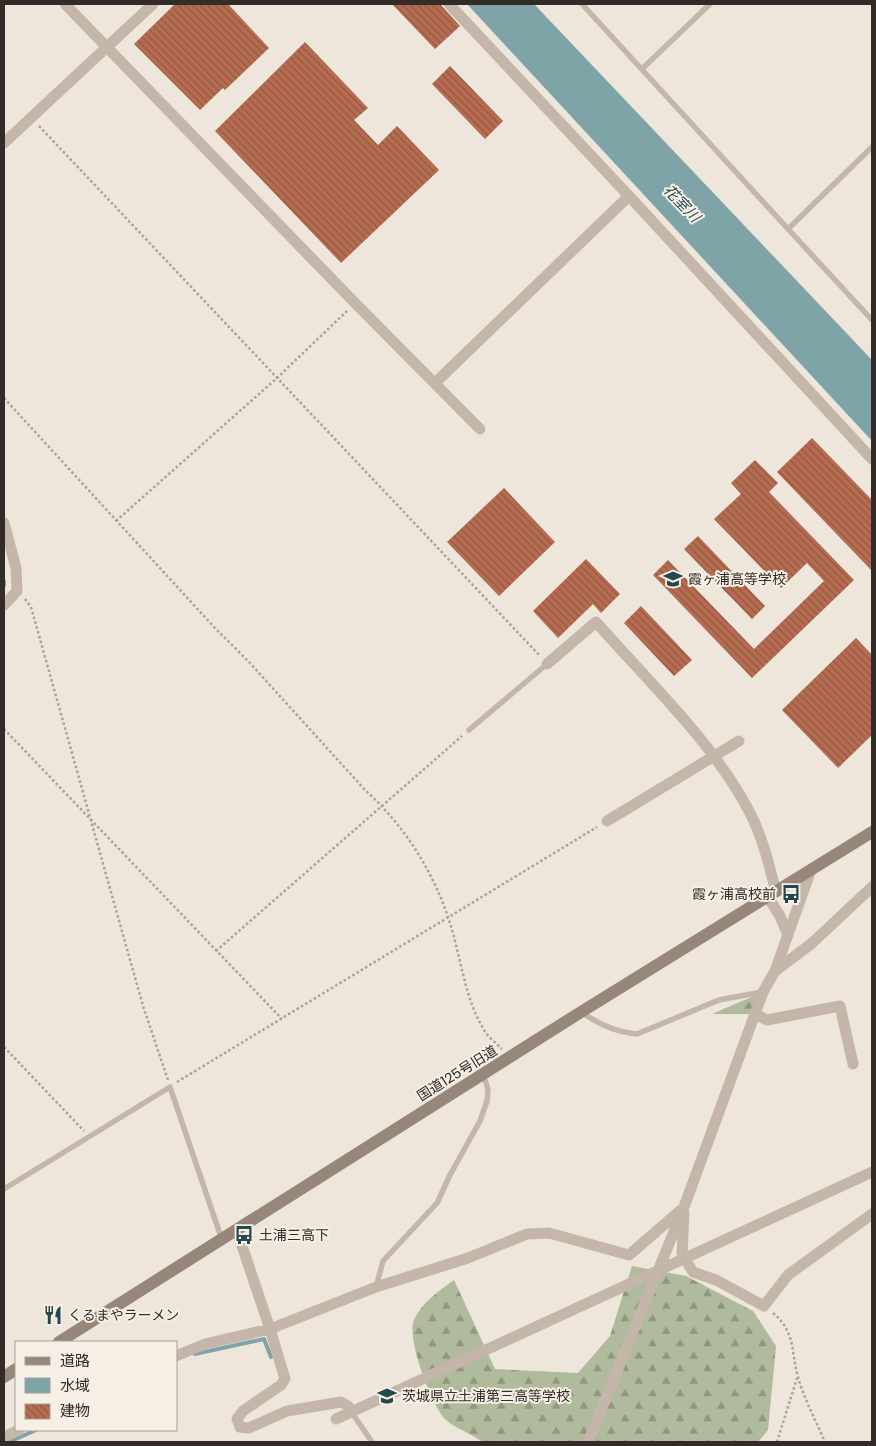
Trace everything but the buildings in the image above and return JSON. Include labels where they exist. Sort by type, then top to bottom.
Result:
[{"type":"street","points":[[65,4],[355,304],[436,382],[480,429]]},
{"type":"street","points":[[4,143],[152,4]]},
{"type":"street","points":[[449,4],[630,196],[872,459]]},
{"type":"street","points":[[436,382],[630,196]]},
{"type":"street","points":[[4,523],[16,568],[17,591],[4,605]]},
{"type":"street","points":[[547,664],[596,622],[713,755],[756,825],[772,895],[788,935]]},
{"type":"street","points":[[607,821],[713,755],[739,741]]},
{"type":"street","name":"国道125号旧道","points":[[61,1341],[581,1012],[872,832]]},
{"type":"street","points":[[588,1442],[656,1271],[684,1207],[763,992],[775,971],[811,870]]},
{"type":"street","points":[[775,971],[812,944],[872,887]]},
{"type":"street","points":[[755,1014],[767,1020],[840,1006],[852,1064]]},
{"type":"street","points":[[336,1419],[349,1409],[872,1172]]},
{"type":"street","points":[[684,1207],[682,1254],[693,1272],[716,1280],[764,1306],[788,1275],[872,1214]]},
{"type":"street","points":[[178,1355],[205,1344],[270,1329],[376,1287],[468,1258],[527,1234],[549,1233],[629,1256],[684,1207]]},
{"type":"street","points":[[236,1231],[285,1379],[281,1384],[243,1411],[237,1419],[240,1427],[249,1428],[287,1411],[341,1402],[349,1409]]},
{"type":"street","points":[[4,1377],[15,1370]]},
{"type":"street","points":[[4,1436],[17,1431]]},
{"type":"lane","points":[[582,4],[643,68],[872,320]]},
{"type":"lane","points":[[643,68],[710,4]]},
{"type":"lane","points":[[788,229],[872,147]]},
{"type":"lane","points":[[469,730],[547,664]]},
{"type":"lane","points":[[581,1012],[600,1025],[637,1034],[719,1000],[763,992]]},
{"type":"lane","points":[[376,1287],[383,1261],[437,1203],[480,1121],[487,1101],[488,1089],[483,1074]]},
{"type":"lane","points":[[4,1189],[170,1087],[222,1240]]},
{"type":"lane","points":[[349,1409],[372,1442]]},
{"type":"path","points":[[32,118],[547,664]]},
{"type":"path","points":[[116,521],[277,378],[355,304]]},
{"type":"path","points":[[4,398],[365,790],[382,804],[414,846],[449,919],[473,1008],[484,1032],[511,1057]]},
{"type":"path","points":[[17,591],[31,607],[90,820],[144,1006],[170,1087],[449,919],[607,821]]},
{"type":"path","points":[[4,729],[282,1020]]},
{"type":"path","points":[[216,950],[469,730]]},
{"type":"path","points":[[4,1047],[89,1136]]},
{"type":"path","points":[[764,1306],[780,1318],[794,1346],[798,1377],[825,1442]]},
{"type":"path","points":[[777,1442],[798,1377]]},
{"type":"green space","points":[[763,992],[752,1014],[712,1014]]},
{"type":"green space","points":[[632,1266],[686,1276],[753,1311],[776,1346],[768,1430],[758,1442],[482,1442],[454,1426],[440,1413],[422,1372],[417,1356],[413,1329],[417,1314],[426,1302],[437,1293],[454,1280],[495,1369],[578,1373],[610,1336]]},
{"type":"water","name":"花室川","points":[[467,4],[534,4],[872,360],[872,441]]},
{"type":"waterway","points":[[195,1354],[264,1339],[271,1357]]},
{"type":"waterway","points":[[9,1442],[34,1431]]},
{"type":"place","name":"霞ヶ浦高等学校","points":[[673,579]]},
{"type":"place","name":"霞ヶ浦高校前","points":[[791,894]]},
{"type":"place","name":"土浦三高下","points":[[244,1235]]},
{"type":"place","name":"くるまやラーメン","points":[[53,1315]]},
{"type":"place","name":"茨城県立土浦第三高等学校","points":[[387,1396]]}]
